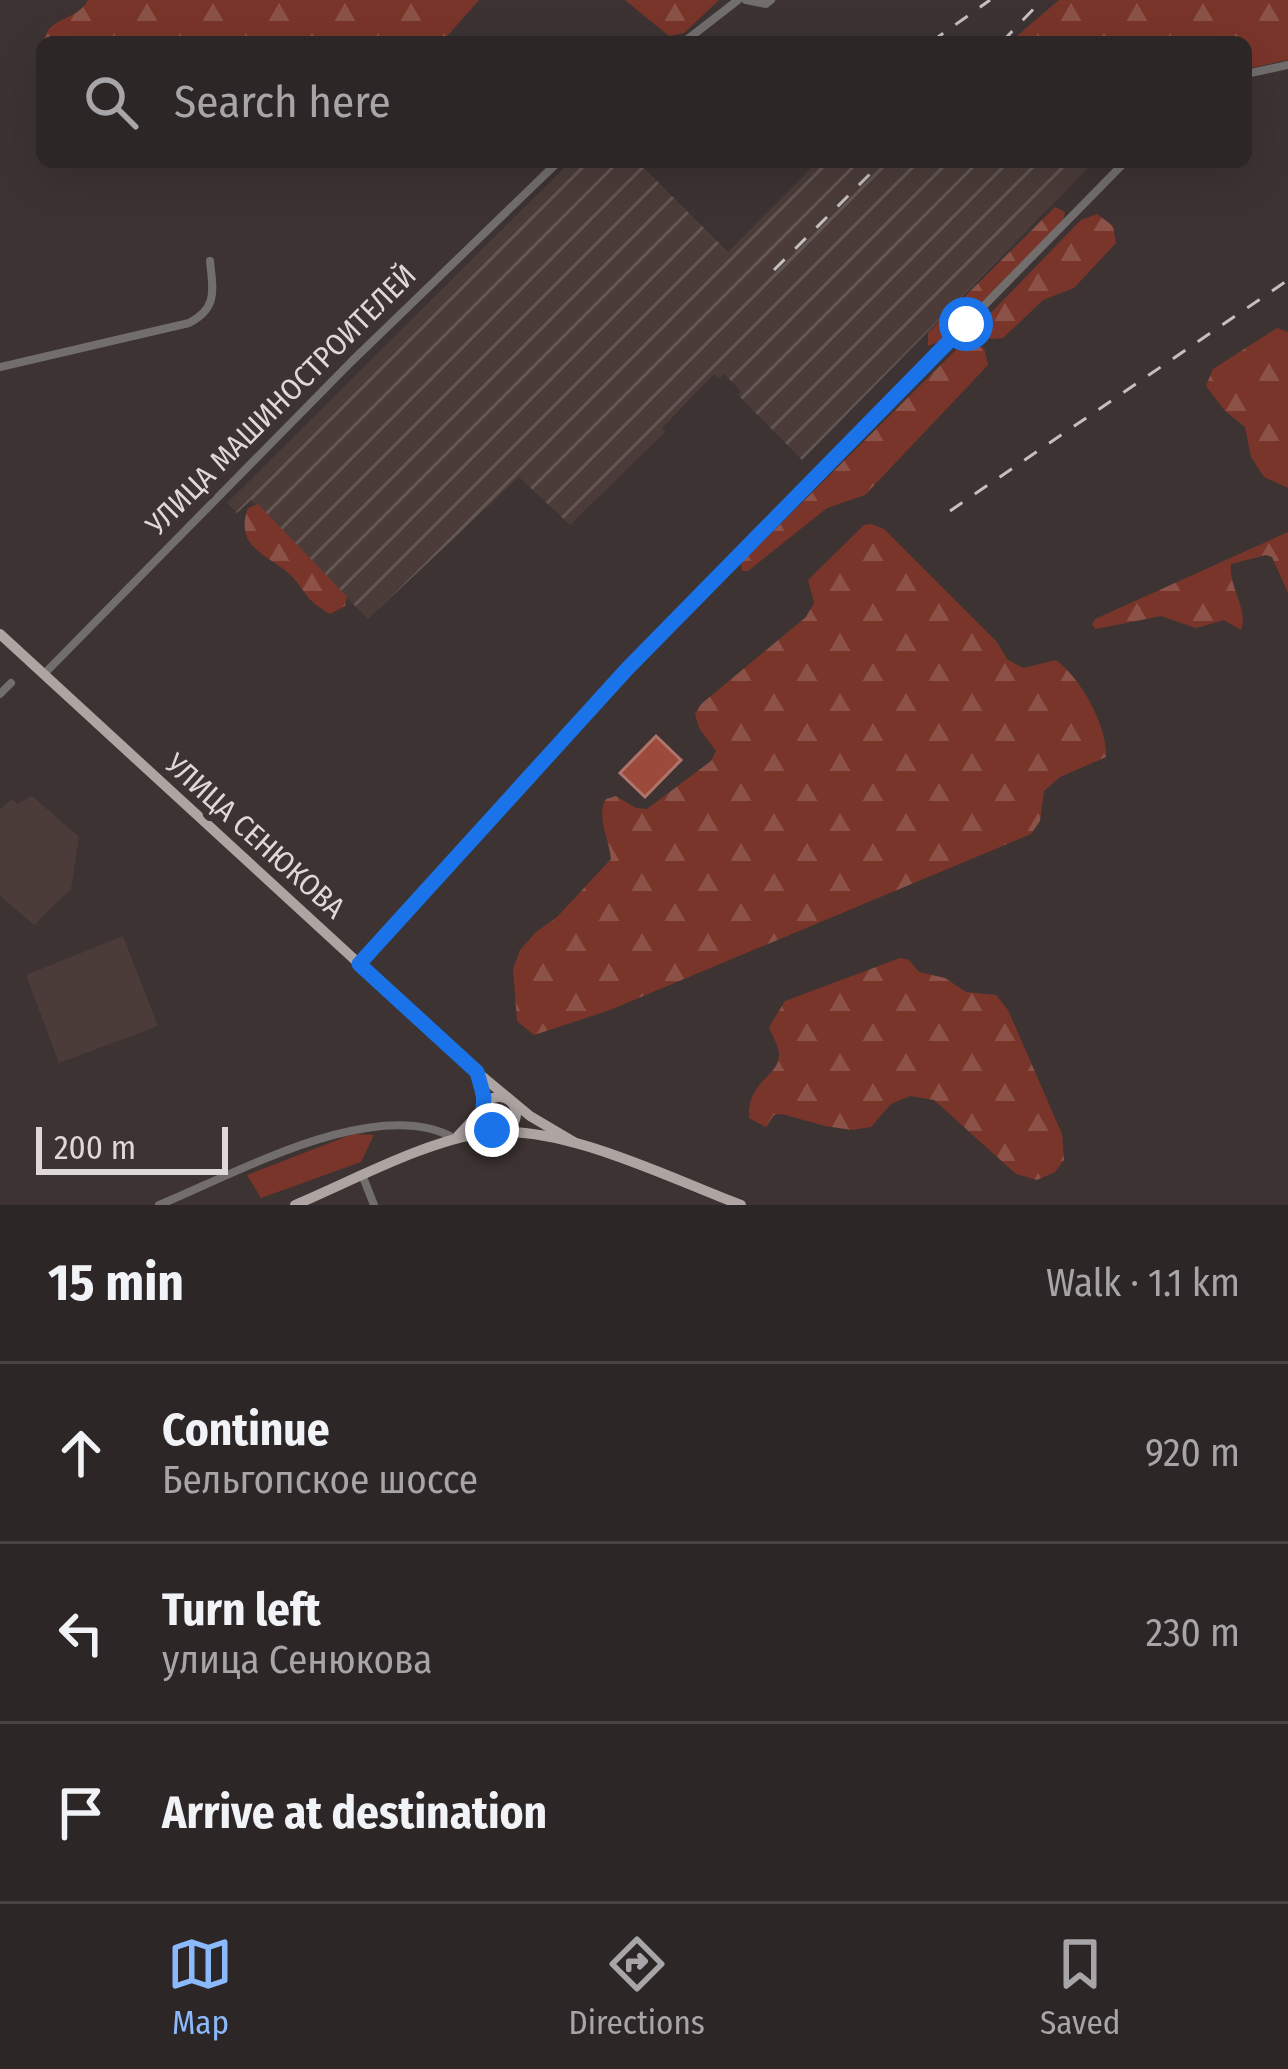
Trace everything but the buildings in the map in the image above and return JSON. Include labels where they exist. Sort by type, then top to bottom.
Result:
[{"type":"main road","name":"УЛИЦА СЕНЮКОВА","points":[[0,634],[477,1072],[574,1142]]},
{"type":"main road","points":[[295,1205],[455,1139],[483,1108],[493,1098],[510,1100],[516,1110],[508,1129],[498,1132],[484,1122],[483,1108],[477,1072]]},
{"type":"main road","name":"УЛИЦА СЕНЮКОВА","points":[[455,1139],[498,1132],[574,1142],[741,1205]]},
{"type":"street","points":[[692,36],[742,0],[766,4],[771,0]]},
{"type":"street","points":[[1252,73],[1288,65]]},
{"type":"street","name":"УЛИЦА МАШИНОСТРОИТЕЛЕЙ","points":[[43,675],[366,347],[552,168]]},
{"type":"street","points":[[359,964],[627,669],[1119,168]]},
{"type":"street","points":[[0,367],[189,323],[205,315],[214,299],[210,261]]},
{"type":"street","points":[[0,694],[11,683]]},
{"type":"street","points":[[159,1205],[351,1128],[430,1126],[455,1139]]},
{"type":"street","points":[[362,1177],[374,1205]]},
{"type":"shaded area","points":[[564,168],[644,168],[728,252],[811,168],[1088,168],[802,460],[738,395],[741,391],[724,374],[719,378],[714,374],[662,428],[665,432],[570,525],[519,477],[368,619],[251,500],[237,513],[227,503]]},
{"type":"shaded area","points":[[656,736],[681,760],[645,797],[620,773]]},
{"type":"shaded area","points":[[32,796],[79,837],[71,889],[34,925],[0,896],[0,809],[12,799],[17,804]]},
{"type":"shaded area","points":[[123,936],[158,1026],[59,1063],[26,975]]},
{"type":"green space","points":[[88,0],[479,0],[447,36],[46,36],[56,23]]},
{"type":"green space","points":[[625,0],[719,0],[684,33],[669,36]]},
{"type":"green space","points":[[1059,0],[1288,0],[1288,60],[1252,68],[1252,36],[1017,36]]},
{"type":"green space","points":[[1055,207],[1065,212],[1063,221],[944,340],[928,346],[928,333]]},
{"type":"green space","points":[[1097,214],[1113,226],[1116,243],[1074,288],[1043,300],[1003,338],[991,339],[982,333],[983,321],[1081,220]]},
{"type":"green space","points":[[1277,328],[1288,332],[1288,488],[1264,477],[1251,457],[1245,427],[1206,386],[1213,369]]},
{"type":"green space","points":[[964,342],[984,348],[988,365],[865,495],[827,508],[742,571],[741,563]]},
{"type":"green space","points":[[258,504],[347,597],[345,606],[330,614],[323,610],[288,572],[251,544],[245,523],[248,508]]},
{"type":"green space","points":[[864,525],[884,529],[997,642],[1007,659],[1023,668],[1056,660],[1065,668],[1097,718],[1106,757],[1060,777],[1044,791],[1040,821],[1031,834],[610,1010],[534,1035],[517,1021],[513,969],[520,950],[536,932],[557,917],[611,859],[603,820],[606,799],[616,796],[647,809],[711,761],[716,751],[699,728],[695,714],[700,705],[806,617],[814,603],[808,580]]},
{"type":"green space","points":[[1288,532],[1288,593],[1272,557],[1231,564],[1241,630],[1224,620],[1196,628],[1161,616],[1096,629],[1092,625],[1095,619]]},
{"type":"green space","points":[[900,958],[909,960],[919,972],[945,978],[966,992],[996,995],[1008,1010],[1062,1134],[1064,1160],[1055,1172],[1037,1180],[1016,1174],[934,1100],[910,1096],[891,1104],[871,1127],[852,1130],[782,1114],[774,1115],[766,1127],[749,1118],[757,1088],[777,1063],[778,1049],[769,1027],[785,1001]]},
{"type":"green space","points":[[353,1134],[374,1135],[361,1162],[261,1198],[247,1175]]},
{"type":"railway","points":[[939,36],[990,0]]},
{"type":"railway","points":[[1008,36],[1042,0]]},
{"type":"railway","points":[[774,270],[876,168]]},
{"type":"railway","points":[[950,511],[1288,280]]},
{"type":"route","points":[[492,1130],[482,1117],[484,1097],[477,1072],[359,964],[627,669],[966,324]]}]
